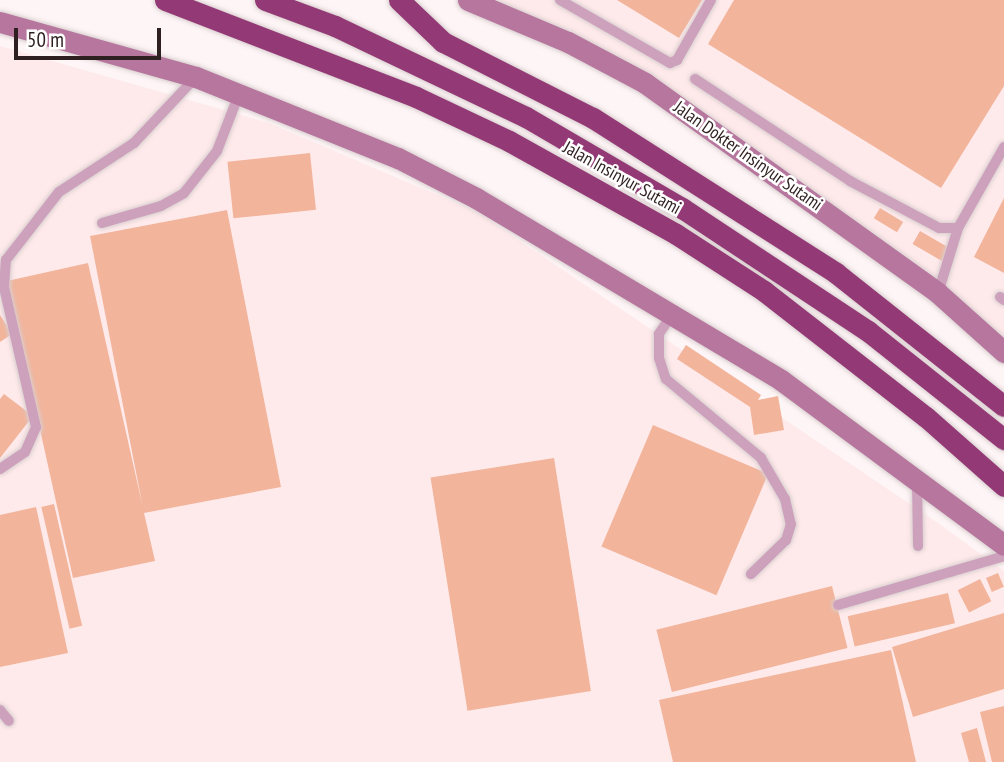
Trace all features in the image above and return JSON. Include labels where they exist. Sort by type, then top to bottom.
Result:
[{"type":"highway","name":"Jalan Insinyur Sutami","points":[[165,0],[416,97],[509,141],[676,234],[764,290],[926,417],[1004,486]]},
{"type":"highway","name":"Jalan Insinyur Sutami","points":[[265,0],[335,26],[526,117],[682,208],[868,331],[1004,439]]},
{"type":"highway","points":[[400,0],[443,42],[593,118],[836,273],[1004,406]]},
{"type":"street","name":"Jalan Dokter Insinyur Sutami","points":[[468,0],[568,42],[645,83],[938,293],[1004,352]]},
{"type":"street","points":[[0,22],[196,78],[398,158],[780,380],[1004,545]]},
{"type":"lane","points":[[560,0],[670,63],[712,0]]},
{"type":"lane","points":[[0,469],[25,453],[36,427],[4,286],[6,260],[59,192],[134,143],[196,78]]},
{"type":"lane","points":[[695,79],[850,181],[939,228],[958,229]]},
{"type":"lane","points":[[102,222],[161,206],[184,193],[216,151],[239,94]]},
{"type":"lane","points":[[938,293],[958,229],[1004,147]]},
{"type":"lane","points":[[671,316],[659,334],[659,358],[666,379],[761,458],[785,499],[791,524],[786,540],[751,573]]},
{"type":"lane","points":[[917,481],[918,546]]},
{"type":"lane","points":[[838,606],[1004,556]]},
{"type":"lane","points":[[0,710],[9,721]]},
{"type":"shaded area","points":[[490,0],[1004,0],[1004,336],[674,95],[571,31]]},
{"type":"shaded area","points":[[0,46],[269,123],[477,212],[938,523],[1004,571],[1004,762],[0,762]]},
{"type":"building","points":[[617,0],[702,0],[679,38]]},
{"type":"building","points":[[734,0],[1004,0],[1004,86],[941,188],[708,44]]},
{"type":"building","points":[[310,153],[316,210],[233,218],[227,162]]},
{"type":"building","points":[[1004,198],[1004,273],[974,257]]},
{"type":"building","points":[[880,208],[903,222],[897,232],[874,218]]},
{"type":"building","points":[[227,210],[281,487],[144,513],[155,561],[73,578],[7,281],[88,263],[143,508],[90,236]]},
{"type":"building","points":[[920,231],[949,248],[942,261],[912,244]]},
{"type":"building","points":[[0,315],[12,334],[0,342]]},
{"type":"building","points":[[686,345],[761,395],[758,400],[778,396],[784,430],[754,435],[750,407],[677,359]]},
{"type":"building","points":[[4,394],[33,416],[0,458],[0,399]]},
{"type":"building","points":[[653,425],[768,474],[716,595],[601,547]]},
{"type":"building","points":[[554,458],[591,691],[467,711],[431,478]]},
{"type":"building","points":[[54,504],[82,626],[69,629],[41,507]]},
{"type":"building","points":[[36,507],[68,653],[0,667],[0,515]]},
{"type":"building","points":[[998,573],[1004,587],[992,592],[986,578]]},
{"type":"building","points":[[980,579],[991,601],[969,613],[958,590]]},
{"type":"building","points":[[832,586],[847,648],[672,692],[656,630]]},
{"type":"building","points":[[948,593],[955,623],[855,646],[848,616]]},
{"type":"building","points":[[1004,613],[1004,689],[913,717],[892,647]]},
{"type":"building","points":[[891,650],[916,762],[673,762],[659,700]]},
{"type":"building","points":[[1004,706],[1004,762],[992,762],[980,712]]},
{"type":"building","points":[[977,728],[986,762],[969,762],[961,733]]}]
